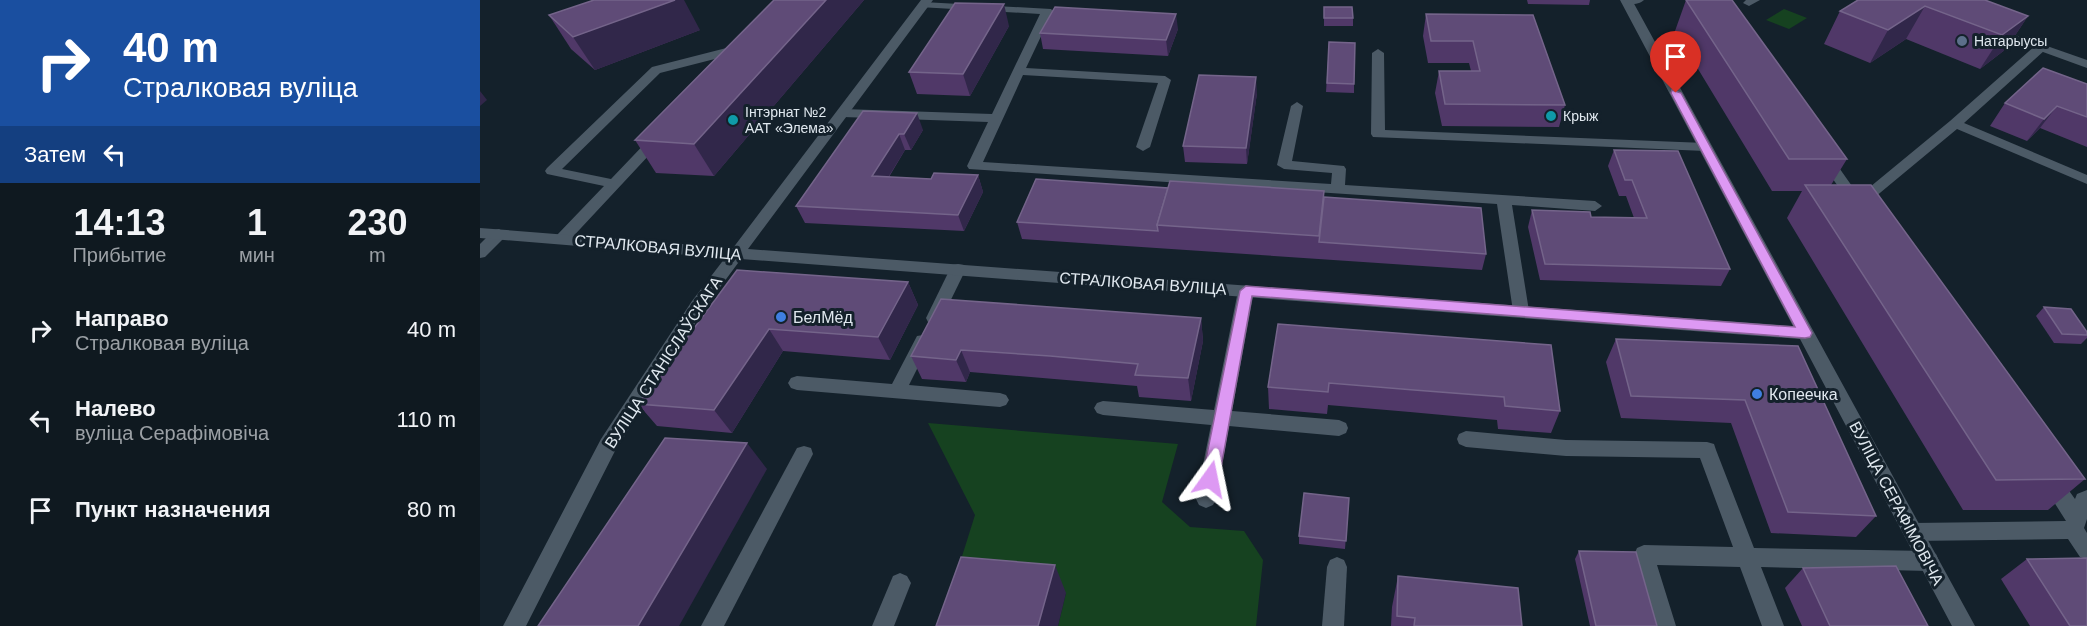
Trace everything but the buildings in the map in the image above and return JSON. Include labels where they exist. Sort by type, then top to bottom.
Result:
[{"type":"street","name":"ВУЛІЦА СЕРАФІМОВІЧА","points":[[1630,0],[1705,147],[1964,626]]},
{"type":"street","points":[[925,2],[1015,5],[1047,11],[974,166],[1504,202],[1594,206]]},
{"type":"street","name":"ВУЛІЦА СТАНІСЛАЎСКАГА","points":[[514,626],[608,445],[698,305],[925,2]]},
{"type":"street","points":[[1979,25],[2087,64]]},
{"type":"street","points":[[614,184],[552,171],[656,70],[749,43],[729,64]]},
{"type":"street","points":[[1817,146],[1861,209],[2041,47]]},
{"type":"street","points":[[1378,53],[1378,134],[1705,147]]},
{"type":"street","points":[[1017,71],[1165,80],[1143,147]]},
{"type":"street","points":[[1297,106],[1284,165],[1339,169],[1338,190]]},
{"type":"street","points":[[843,113],[996,118]]},
{"type":"street","points":[[562,239],[671,124]]},
{"type":"street","points":[[1955,124],[2087,180]]},
{"type":"street","points":[[1504,202],[1521,310]]},
{"type":"street","name":"СТРАЛКОВАЯ ВУЛІЦА","points":[[480,233],[1805,333]]},
{"type":"street","points":[[480,253],[500,234]]},
{"type":"street","points":[[897,392],[958,269]]},
{"type":"street","points":[[1206,500],[1224,418],[1246,291]]},
{"type":"street","points":[[797,383],[1000,400]]},
{"type":"street","points":[[1103,408],[1339,428]]},
{"type":"street","points":[[1466,439],[1566,448],[1707,450],[1773,626]]},
{"type":"street","points":[[712,626],[804,454]]},
{"type":"street","points":[[2044,471],[2087,550]]},
{"type":"street","points":[[2075,525],[2084,500],[2087,499]]},
{"type":"street","points":[[1913,532],[2075,525]]},
{"type":"street","points":[[1665,626],[1644,555],[1929,561]]},
{"type":"street","points":[[1333,626],[1337,567]]},
{"type":"street","points":[[883,626],[900,583]]},
{"type":"green space","points":[[1784,9],[1807,18],[1789,29],[1766,20]]},
{"type":"green space","points":[[928,423],[1178,444],[1162,502],[1190,527],[1244,531],[1263,560],[1256,626],[1058,626],[1066,593],[953,585],[975,515]]},
{"type":"place","name":"Натарыусы","points":[[1962,41]]},
{"type":"place","name":"Крыж","points":[[1551,116]]},
{"type":"place","name":"Інтэрнат №2 ААТ «Элема»","points":[[733,120]]},
{"type":"place","name":"БелМёд","points":[[781,317]]},
{"type":"place","name":"Копеечка","points":[[1757,394]]},
{"type":"route","points":[[1210,479],[1224,418],[1246,291],[1805,333],[1676,93]]}]
